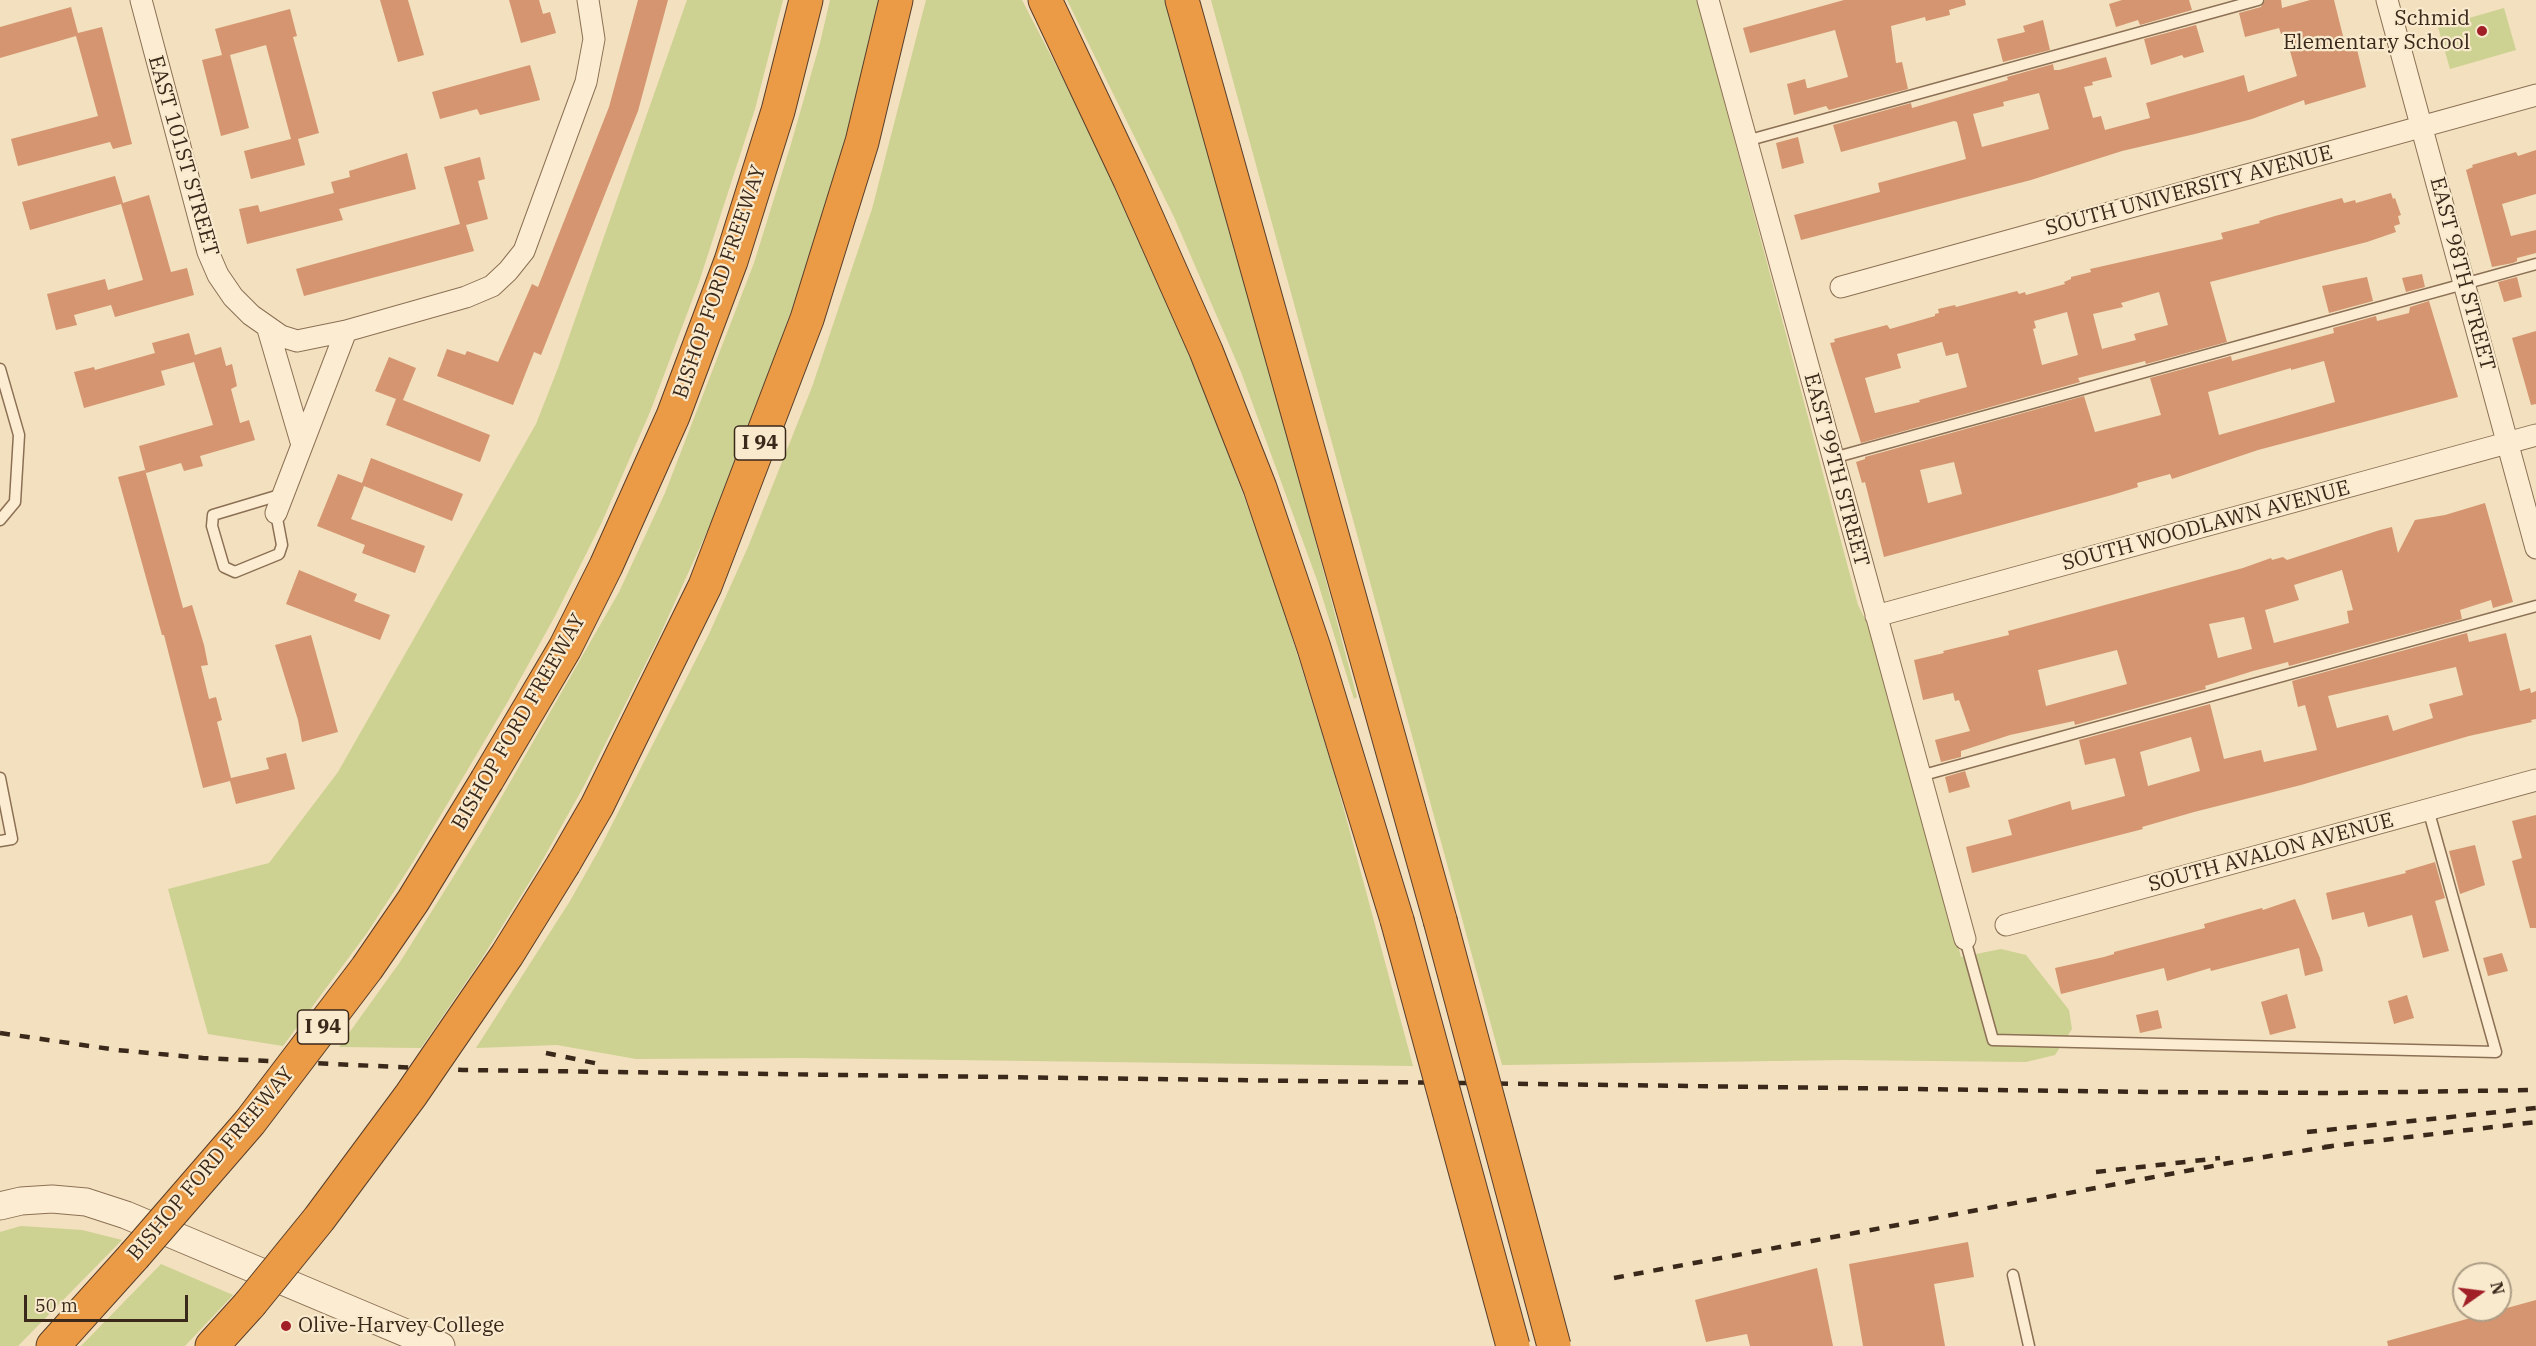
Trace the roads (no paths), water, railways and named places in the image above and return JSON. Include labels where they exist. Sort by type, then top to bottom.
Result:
[{"type":"highway","name":"BISHOP FORD FREEWAY","points":[[53,1346],[134,1257],[250,1122],[367,968],[413,901],[570,638],[606,566],[673,416],[731,261],[778,111],[806,0]]},
{"type":"highway","name":"I 94","points":[[212,1346],[250,1304],[319,1219],[411,1095],[507,955],[597,806],[705,586],[807,319],[862,142],[896,0]]},
{"type":"highway","points":[[1045,0],[1140,201],[1206,351],[1260,488],[1314,648],[1397,920],[1513,1346]]},
{"type":"highway","points":[[1182,0],[1440,920],[1554,1346]]},
{"type":"street","name":"EAST 101ST STREET","points":[[141,0],[208,252],[218,275],[233,297],[251,315],[268,328],[297,341],[346,331],[466,297],[492,286],[524,251],[592,60],[594,39],[588,0]]},
{"type":"street","name":"EAST 99TH STREET","points":[[1708,0],[1965,939]]},
{"type":"street","name":"EAST 98TH STREET","points":[[2387,0],[2536,548]]},
{"type":"street","name":"SOUTH UNIVERSITY AVENUE","points":[[1841,287],[2536,95]]},
{"type":"street","points":[[268,328],[302,445]]},
{"type":"street","points":[[279,504],[346,331]]},
{"type":"street","name":"SOUTH WOODLAWN AVENUE","points":[[1876,616],[2536,435]]},
{"type":"street","name":"SOUTH AVALON AVENUE","points":[[2006,925],[2536,780]]},
{"type":"street","points":[[0,1206],[21,1201],[52,1199],[86,1202],[126,1215],[441,1346]]},
{"type":"lane","points":[[1746,141],[2258,0]]},
{"type":"lane","points":[[1833,458],[2536,264]]},
{"type":"lane","points":[[0,369],[19,435],[15,502],[0,520]]},
{"type":"lane","points":[[279,504],[282,545],[279,554],[235,572],[224,567],[212,526],[213,515],[279,504]]},
{"type":"lane","points":[[1920,776],[2536,606]]},
{"type":"lane","points":[[0,778],[12,839],[0,841]]},
{"type":"lane","points":[[1965,939],[1994,1040],[2496,1052],[2428,809]]},
{"type":"lane","points":[[2013,1275],[2029,1346]]},
{"type":"railway","points":[[0,1033],[117,1050],[203,1058],[463,1070],[2148,1092],[2334,1093],[2536,1090]]},
{"type":"railway","points":[[546,1053],[604,1065]]},
{"type":"railway","points":[[2307,1132],[2536,1108]]},
{"type":"railway","points":[[2324,1147],[2536,1122]]},
{"type":"railway","points":[[1614,1278],[2245,1160],[2333,1146]]},
{"type":"railway","points":[[2096,1172],[2220,1158]]},
{"type":"place","name":"Schmid Elementary School","points":[[2482,31]]},
{"type":"place","name":"Olive-Harvey College","points":[[286,1326]]}]
